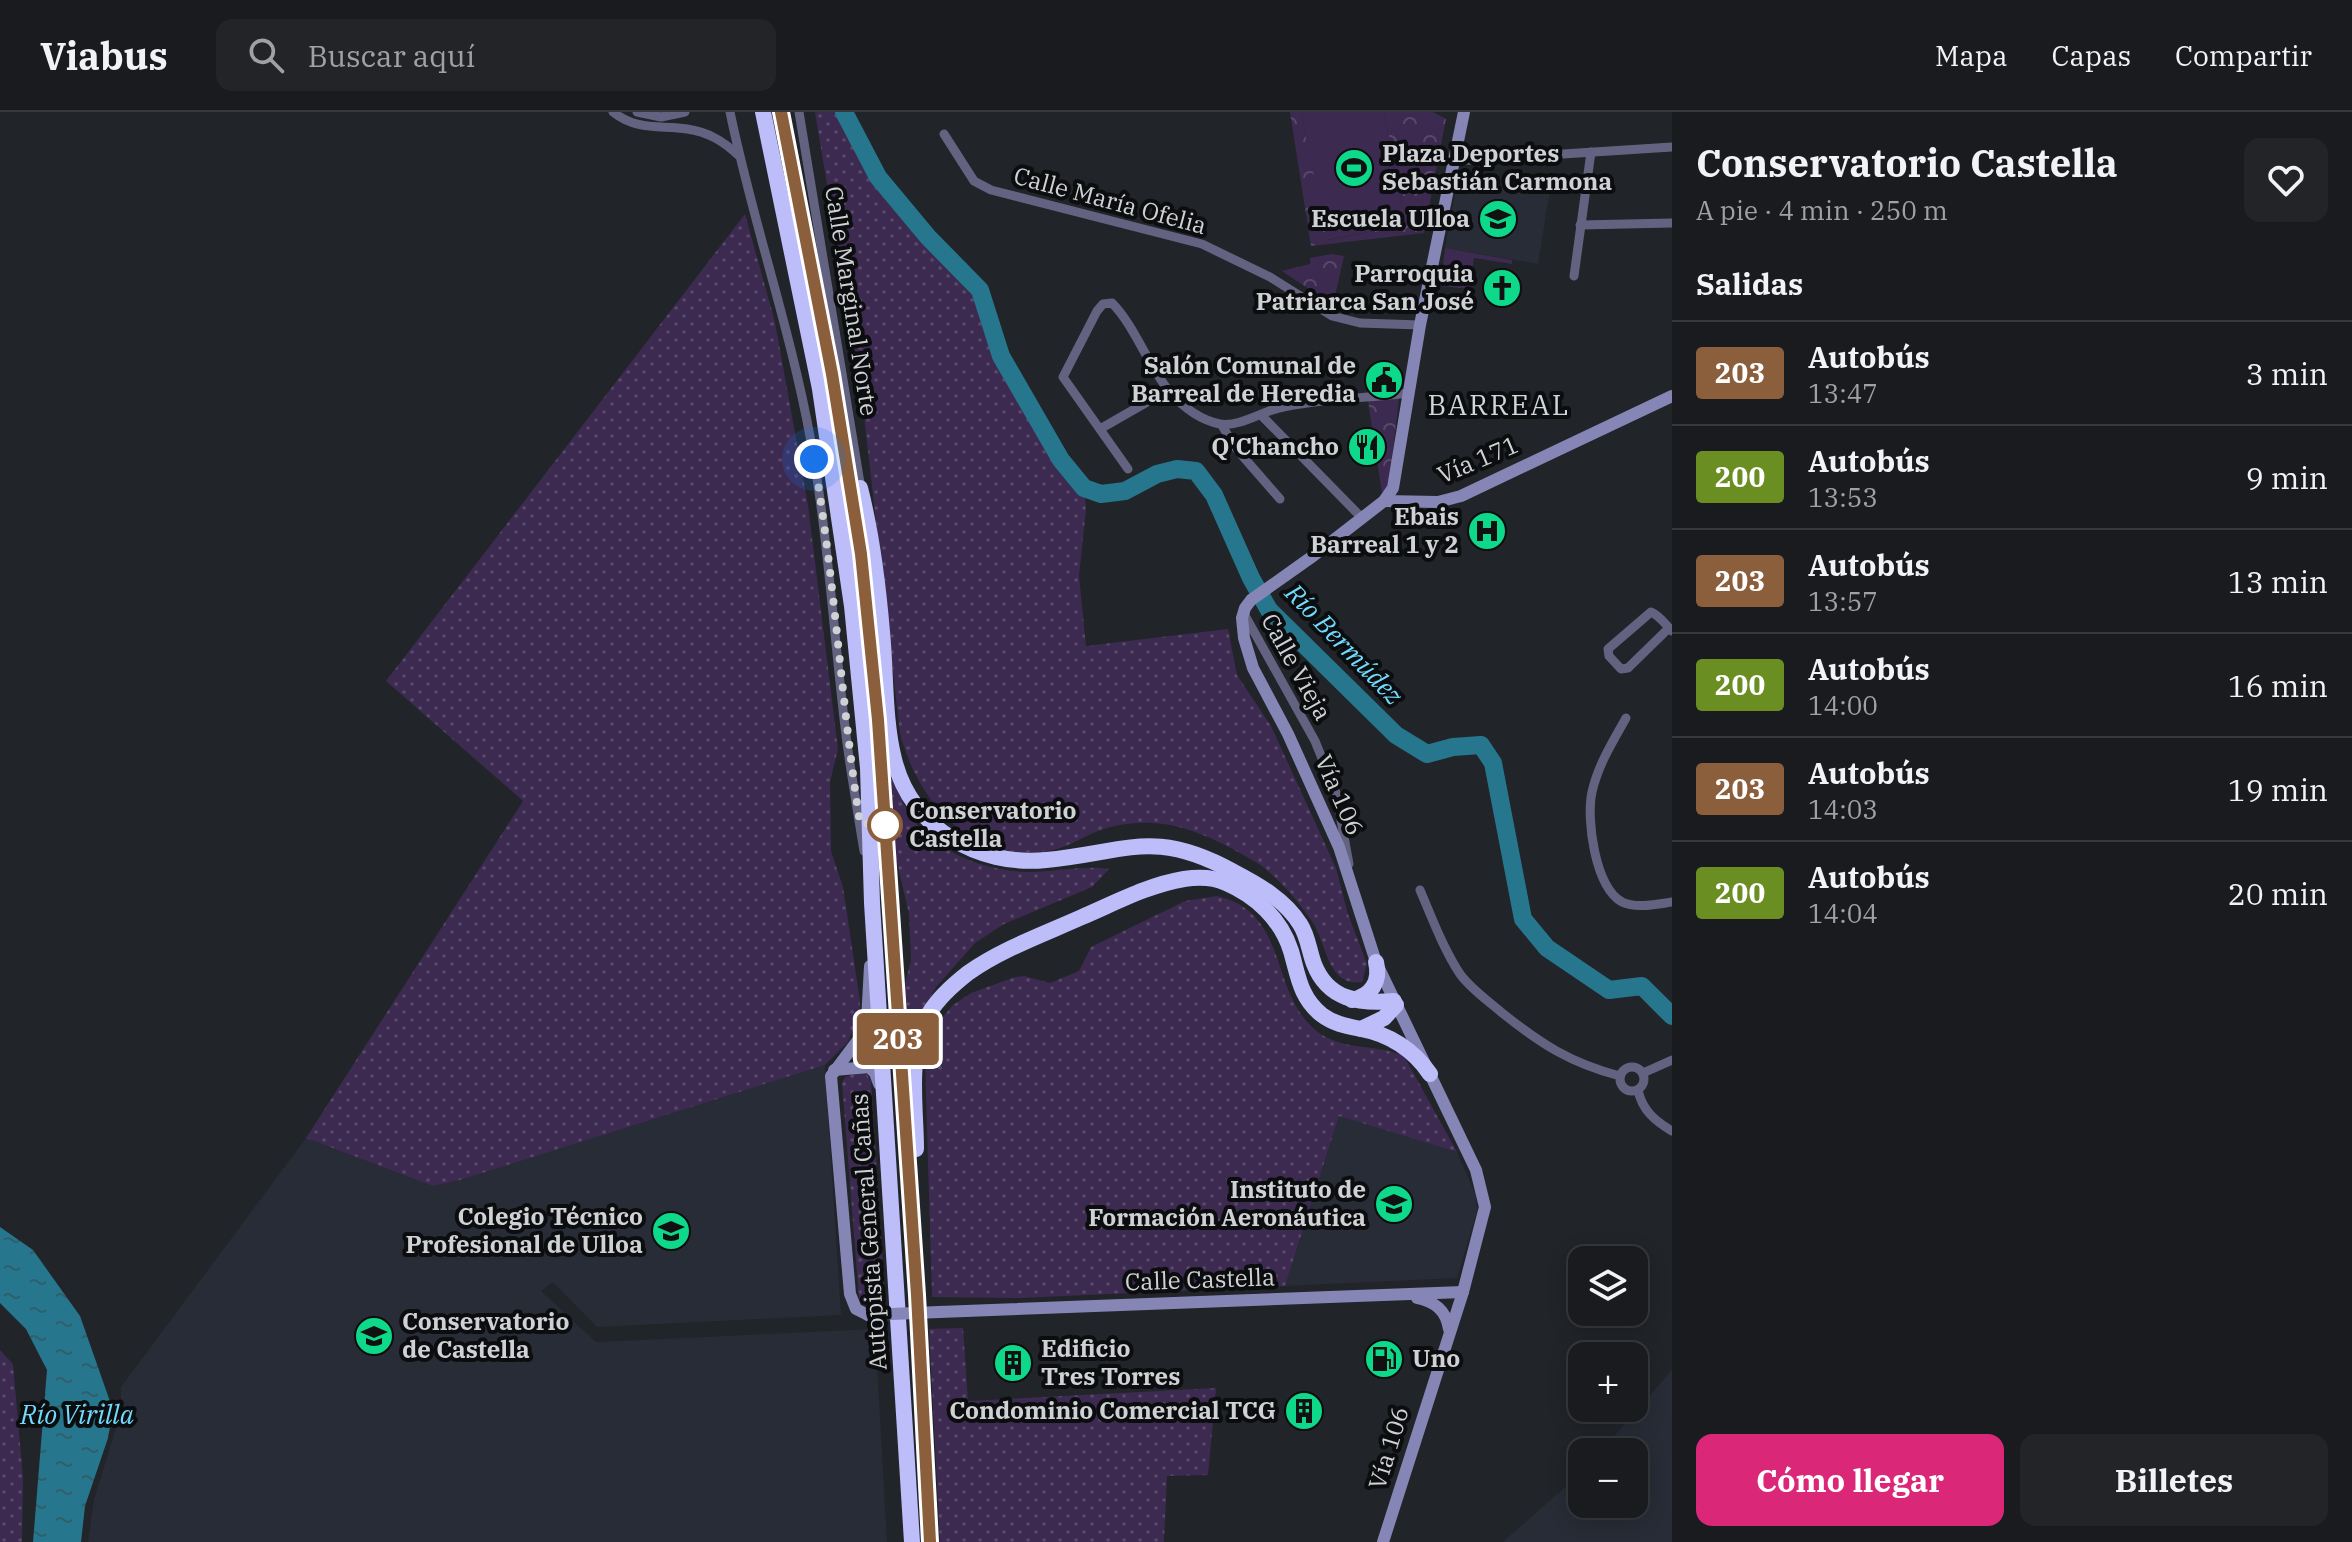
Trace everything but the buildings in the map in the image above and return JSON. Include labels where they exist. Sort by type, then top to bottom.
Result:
[{"type":"highway","name":"Autopista General Cañas","points":[[763,112],[820,389],[850,590],[868,768],[872,903],[912,1542]]},
{"type":"highway","name":"Autopista General Cañas","points":[[781,112],[832,374],[861,554],[878,720],[917,1295],[930,1542]]},
{"type":"highway","points":[[832,374],[862,496],[877,586],[894,759],[908,793],[931,823],[944,835],[971,850],[1008,860],[1058,859],[1146,844],[1179,848],[1213,861],[1269,892],[1288,908],[1302,926],[1315,966],[1333,992],[1350,1000],[1395,1003]]},
{"type":"highway","points":[[917,1295],[915,1074],[918,1040],[930,1012],[942,996],[968,973],[1031,939],[1151,888],[1187,878],[1217,880],[1254,899],[1272,916],[1288,943],[1302,990],[1317,1012],[1336,1023],[1361,1029],[1403,1046],[1430,1074]]},
{"type":"highway","points":[[1350,1000],[1365,996],[1375,984],[1376,962]]},
{"type":"highway","points":[[1361,1029],[1384,1018],[1395,1003]]},
{"type":"main road","points":[[1243,612],[1251,600],[1384,501],[1393,488],[1420,325],[1464,112]]},
{"type":"main road","name":"Vía 171","points":[[1384,501],[1438,502],[1461,496],[1672,396]]},
{"type":"main road","name":"Vía 106","points":[[1243,612],[1244,638],[1253,668],[1288,734],[1351,879],[1376,962],[1476,1170],[1485,1207],[1463,1292],[1383,1542]]},
{"type":"main road","points":[[834,1070],[860,1041],[867,1021],[872,903]]},
{"type":"main road","points":[[834,1070],[862,1066],[873,1069],[878,1078],[886,1121]]},
{"type":"main road","name":"Calle Castella","points":[[834,1070],[831,1085],[850,1294],[856,1309],[868,1315],[1463,1292]]},
{"type":"main road","points":[[1390,1295],[1421,1298],[1433,1303],[1446,1316],[1450,1332]]},
{"type":"street","points":[[613,112],[629,123],[642,127],[691,129],[710,135],[722,140],[739,156]]},
{"type":"street","points":[[637,112],[661,117],[685,112]]},
{"type":"street","points":[[730,112],[794,361],[813,450],[830,568],[847,743],[872,903]]},
{"type":"street","name":"Calle Marginal Norte","points":[[799,112],[862,496]]},
{"type":"street","name":"Calle María Ofelia","points":[[944,134],[979,185],[1202,244],[1270,277],[1332,316],[1360,323],[1420,325]]},
{"type":"street","points":[[1454,161],[1672,147]]},
{"type":"street","points":[[1574,276],[1591,152]]},
{"type":"street","points":[[1580,225],[1672,223]]},
{"type":"street","points":[[1128,469],[1063,377],[1103,304],[1112,303],[1119,310],[1168,390],[1186,408],[1222,425],[1233,445],[1280,499]]},
{"type":"street","points":[[1100,429],[1168,390]]},
{"type":"street","points":[[1222,425],[1279,408],[1408,393]]},
{"type":"street","points":[[1261,415],[1361,517]]},
{"type":"street","name":"Calle Vieja","points":[[1243,612],[1315,741],[1327,770],[1344,826],[1351,879]]},
{"type":"street","points":[[1647,614],[1655,614],[1670,630],[1628,668],[1621,669],[1609,656],[1608,649],[1647,614]]},
{"type":"street","points":[[1626,718],[1599,768],[1591,795],[1593,842],[1598,869],[1610,890],[1623,903],[1649,906],[1672,902]]},
{"type":"street","points":[[1420,890],[1450,958],[1462,977],[1478,993],[1544,1046],[1589,1068],[1620,1076]]},
{"type":"street","points":[[1643,1073],[1672,1060]]},
{"type":"street","points":[[1630,1067],[1637,1068],[1643,1073],[1644,1082],[1632,1092],[1625,1089],[1620,1076],[1630,1067]]},
{"type":"street","points":[[1638,1090],[1640,1102],[1648,1113],[1672,1131]]},
{"type":"shaded area","name":"Escuela Ulloa","points":[[1459,173],[1550,190],[1538,264],[1445,248]]},
{"type":"shaded area","name":"Conservatorio de Castella","points":[[825,1065],[841,1315],[597,1327],[553,1282],[541,1291],[596,1342],[875,1329],[887,1542],[88,1542],[94,1499],[121,1412],[121,1387],[306,1138],[433,1186]]},
{"type":"shaded area","name":"Instituto de Formación Aeronáutica","points":[[1339,1116],[1457,1152],[1476,1196],[1477,1212],[1457,1278],[1285,1286]]},
{"type":"shaded area","points":[[1672,1370],[1672,1542],[1503,1542],[1568,1484],[1568,1518],[1648,1518],[1648,1438],[1612,1438],[1626,1422],[1648,1422],[1648,1397]]},
{"type":"green space","points":[[815,112],[844,112],[878,177],[928,237],[980,290],[1001,356],[1061,460],[1084,488],[1086,510],[1079,576],[1086,646],[1228,629],[1237,675],[1271,726],[1336,868],[1348,914],[1367,964],[1362,982],[1350,982],[1335,971],[1313,923],[1279,881],[1254,861],[1218,842],[1179,827],[1141,823],[1104,829],[1053,850],[1024,852],[998,848],[975,839],[954,825],[921,785],[900,734],[861,389]]},
{"type":"green space","points":[[1290,112],[1301,112],[1328,240],[1406,225],[1384,112],[1433,112],[1446,119],[1424,233],[1311,246]]},
{"type":"green space","name":"Plaza Deportes Sebastián Carmona","points":[[1301,112],[1384,112],[1406,225],[1327,240]]},
{"type":"green space","points":[[745,214],[775,322],[808,505],[838,749],[830,782],[831,851],[843,887],[860,1001],[859,1016],[848,1042],[825,1065],[433,1186],[306,1138],[523,801],[386,681]]},
{"type":"green space","points":[[1445,248],[1512,260],[1512,264],[1474,258],[1470,289],[1440,286]]},
{"type":"green space","points":[[1331,254],[1344,256],[1333,305],[1282,271],[1310,264],[1310,258]]},
{"type":"green space","points":[[1399,398],[1389,486],[1382,493],[1368,401]]},
{"type":"green space","points":[[889,774],[916,823],[926,834],[967,859],[1013,871],[1109,869],[1092,887],[1004,924],[975,943],[936,987],[912,1029],[902,996],[911,960],[909,914],[896,858]]},
{"type":"green space","points":[[1217,896],[1239,905],[1255,917],[1267,934],[1298,1010],[1311,1026],[1344,1044],[1404,1056],[1457,1152],[1339,1116],[1285,1286],[1021,1298],[932,1297],[925,1059],[941,1019],[953,1005],[971,993],[1015,977],[1024,976],[1050,983],[1079,971],[1091,947],[1185,901]]},
{"type":"green space","points":[[866,1073],[871,1081],[885,1299],[879,1304],[863,1304],[859,1298],[842,1083],[845,1077]]},
{"type":"green space","points":[[963,1328],[968,1401],[1216,1388],[1208,1475],[1167,1476],[1164,1542],[940,1542],[929,1329]]},
{"type":"green space","points":[[0,1350],[13,1364],[23,1478],[22,1542],[0,1542]]},
{"type":"water","name":"Río Virilla","points":[[0,1227],[33,1250],[80,1316],[113,1410],[108,1438],[85,1506],[81,1542],[33,1542],[47,1370],[26,1329],[0,1303]]},
{"type":"waterway","name":"Río Bermúdez","points":[[844,112],[878,177],[928,237],[980,290],[1001,356],[1061,460],[1084,488],[1101,494],[1125,491],[1157,474],[1177,469],[1196,471],[1214,495],[1251,578],[1269,610],[1396,735],[1427,754],[1453,747],[1481,745],[1493,763],[1523,919],[1547,948],[1609,990],[1642,986],[1672,1016]]},
{"type":"bus line","name":"203","points":[[781,112],[832,374],[861,554],[878,720],[917,1295],[930,1542]]},
{"type":"place","name":"Plaza Deportes Sebastián Carmona","points":[[1354,168]]},
{"type":"place","name":"Escuela Ulloa","points":[[1498,219]]},
{"type":"place","name":"Parroquia Patriarca San José","points":[[1502,288]]},
{"type":"place","name":"Salón Comunal de Barreal de Heredia","points":[[1384,380]]},
{"type":"place","name":"Q'Chancho","points":[[1367,447]]},
{"type":"place","name":"Ebais Barreal 1 y 2","points":[[1487,531]]},
{"type":"place","name":"Conservatorio Castella","points":[[885,825]]},
{"type":"place","name":"Instituto de Formación Aeronáutica","points":[[1394,1204]]},
{"type":"place","name":"Colegio Técnico Profesional de Ulloa","points":[[671,1231]]},
{"type":"place","name":"Conservatorio de Castella","points":[[374,1336]]},
{"type":"place","name":"Uno","points":[[1384,1359]]},
{"type":"place","name":"Edificio Tres Torres","points":[[1013,1363]]},
{"type":"place","name":"Condominio Comercial TCG","points":[[1304,1411]]},
{"type":"district","name":"BARREAL","points":[[1499,405]]},
{"type":"route","points":[[814,459],[832,583],[847,743],[860,823],[885,825]]}]
